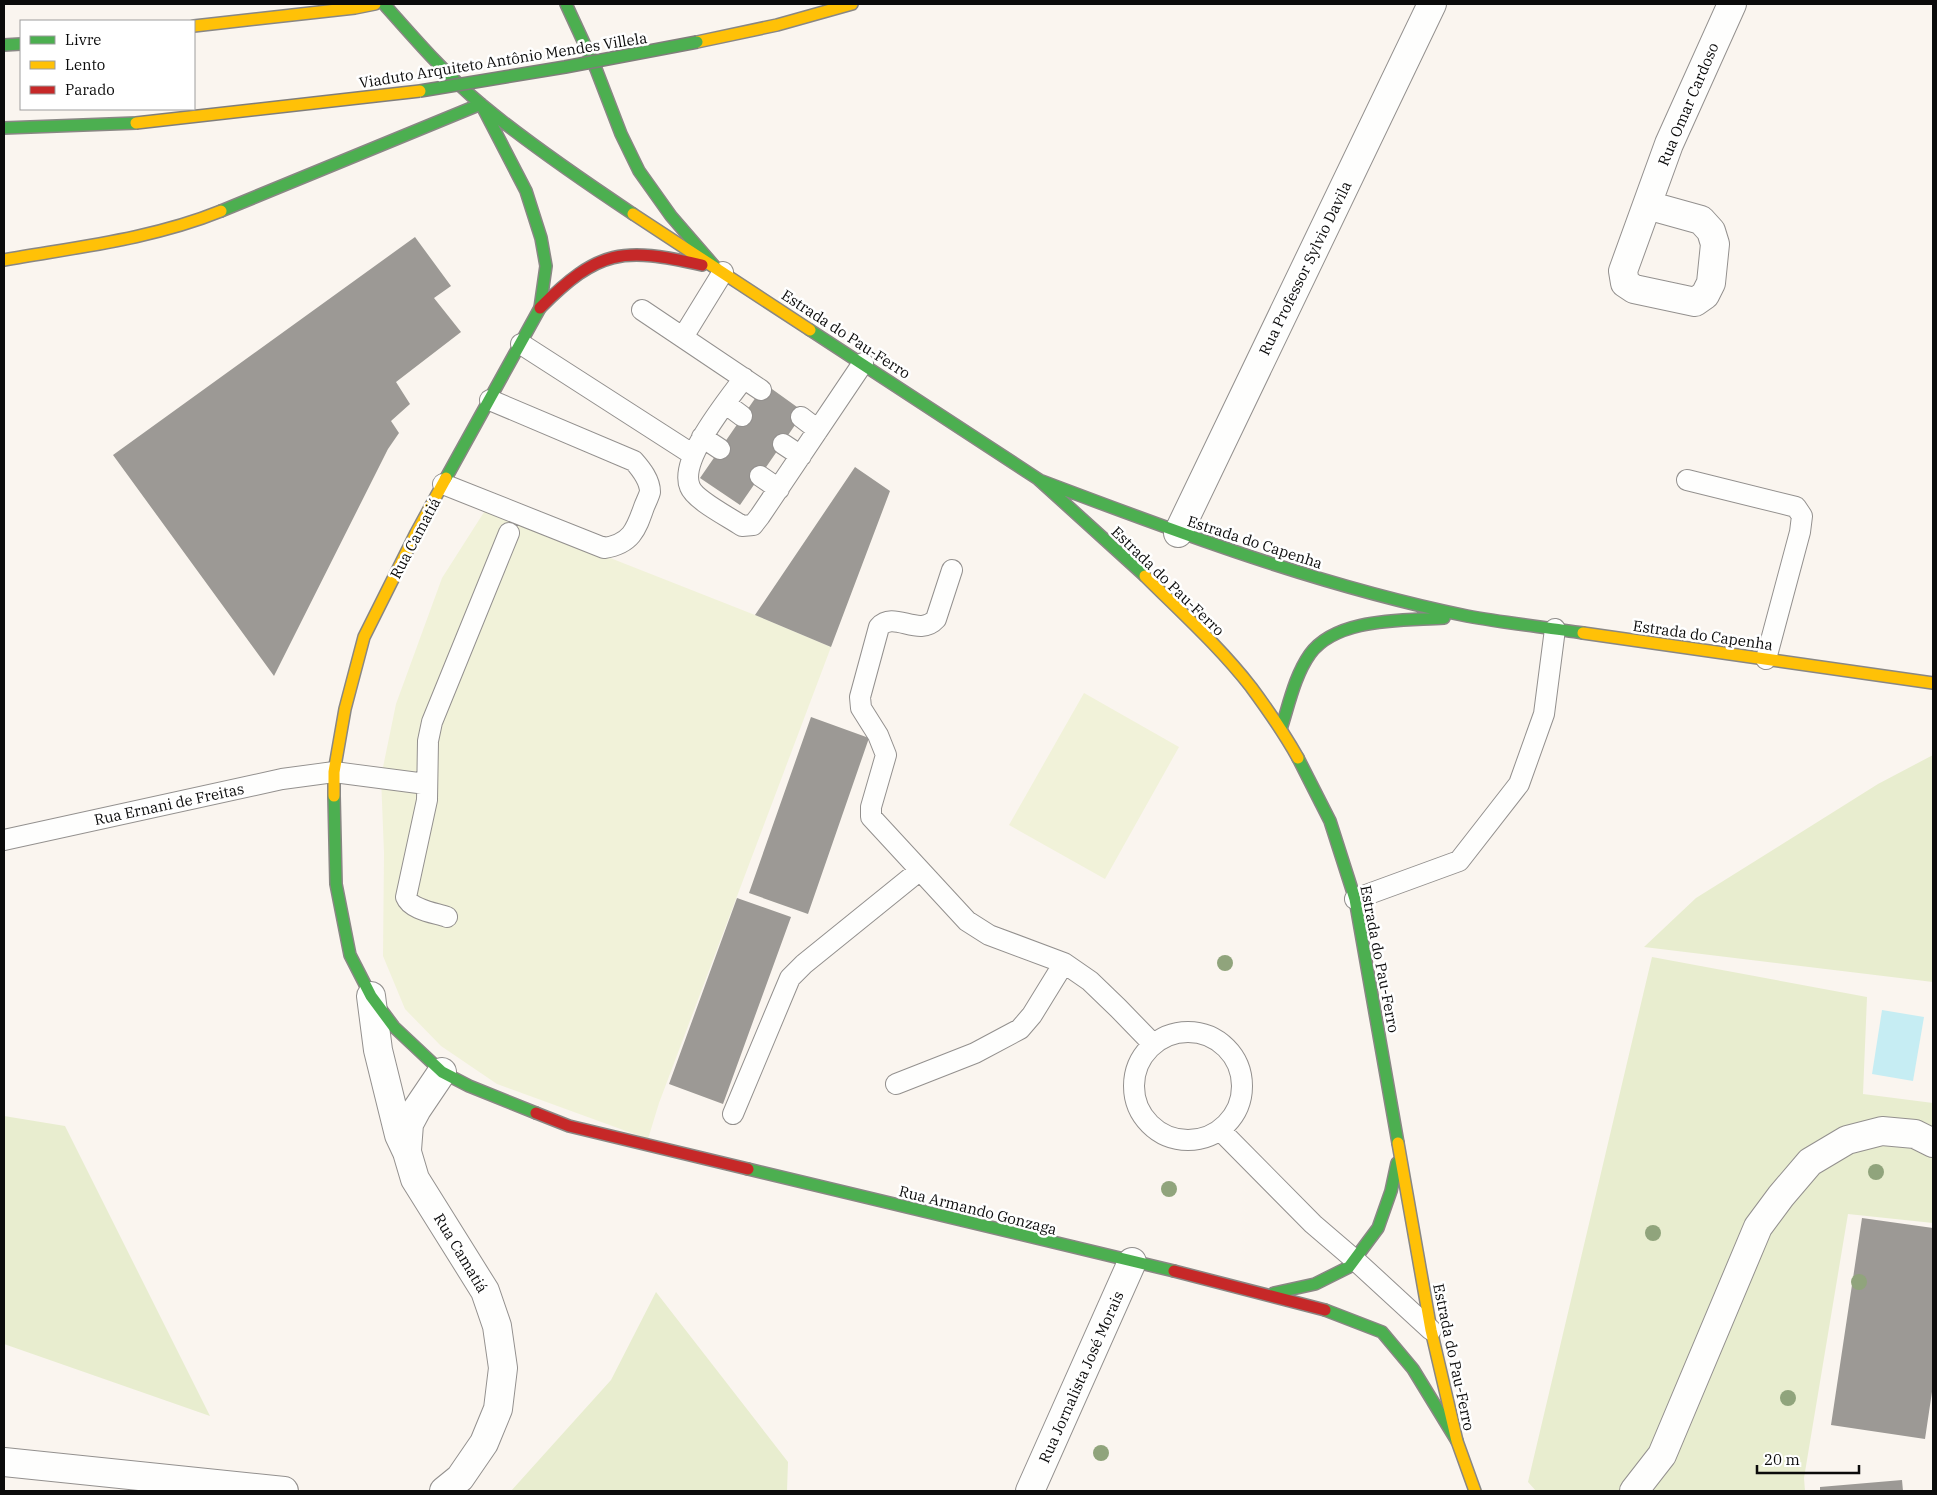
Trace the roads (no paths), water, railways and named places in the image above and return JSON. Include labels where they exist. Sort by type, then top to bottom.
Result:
[{"type":"main road","points":[[195,26],[355,8],[375,4]]},
{"type":"main road","name":"Estrada do Pau-Ferro","points":[[384,4],[426,51],[481,104],[606,195],[1038,479],[1196,626],[1250,686],[1304,765],[1330,821],[1355,899],[1431,1330],[1457,1441],[1475,1491]]},
{"type":"main road","points":[[566,4],[596,68],[621,134],[638,171],[671,216],[720,270]]},
{"type":"main road","name":"Viaduto Arquiteto Antônio Mendes Villela","points":[[4,128],[136,123],[411,93],[697,42],[777,25],[852,4]]},
{"type":"main road","points":[[4,45],[20,44]]},
{"type":"main road","points":[[4,260],[134,237],[194,222],[481,104]]},
{"type":"main road","name":"Rua Camatiá","points":[[442,1072],[394,1027],[371,996],[350,955],[336,884],[334,772],[345,709],[364,637],[416,533],[540,308],[546,266],[541,238],[526,191],[481,104]]},
{"type":"main road","points":[[540,308],[574,275],[594,263],[624,254],[650,255],[720,270]]},
{"type":"main road","name":"Estrada do Capenha","points":[[1038,479],[1178,533],[1324,580],[1468,616],[1933,683]]},
{"type":"main road","name":"Estrada do Capenha","points":[[1281,729],[1300,673],[1312,652],[1325,639],[1345,630],[1371,624],[1468,616]]},
{"type":"main road","name":"Rua Armando Gonzaga","points":[[442,1072],[469,1086],[569,1126],[1315,1306],[1382,1332],[1413,1369],[1457,1441]]},
{"type":"main road","points":[[1268,1294],[1315,1284],[1348,1267],[1355,1260],[1378,1228],[1391,1191],[1400,1150]]},
{"type":"street","name":"Rua Professor Sylvio Davila","points":[[1178,533],[1432,4]]},
{"type":"street","name":"Rua Omar Cardoso","points":[[1647,206],[1669,144],[1732,4]]},
{"type":"street","name":"Rua Camatiá","points":[[371,996],[378,1050],[399,1135],[416,1179],[485,1291],[497,1326],[503,1368],[498,1409],[484,1443],[460,1478],[444,1491]]},
{"type":"street","name":"Rua Camatiá","points":[[407,1152],[409,1124],[442,1072]]},
{"type":"street","points":[[1634,1491],[1662,1455],[1758,1227],[1810,1162],[1847,1140],[1882,1131],[1915,1134],[1933,1143]]},
{"type":"street","name":"Rua Jornalista José Morais","points":[[1030,1491],[1132,1262]]},
{"type":"street","points":[[4,1462],[284,1491]]},
{"type":"lane","points":[[684,337],[720,270]]},
{"type":"lane","points":[[642,310],[761,390]]},
{"type":"lane","points":[[521,344],[697,446],[720,449]]},
{"type":"lane","points":[[744,378],[697,446],[688,479],[690,488],[698,496],[742,526],[753,524],[863,363]]},
{"type":"lane","points":[[443,484],[604,548],[617,546],[627,540],[637,528],[650,492],[645,474],[634,460],[490,400]]},
{"type":"lane","points":[[726,404],[742,416]]},
{"type":"lane","points":[[801,417],[818,430]]},
{"type":"lane","points":[[782,444],[801,456]]},
{"type":"lane","points":[[760,476],[778,490]]},
{"type":"lane","points":[[1687,480],[1796,507],[1802,516],[1800,532],[1766,659]]},
{"type":"lane","points":[[448,917],[416,907],[408,902],[406,897],[427,800],[428,741],[432,722],[509,533]]},
{"type":"lane","points":[[952,570],[936,619],[932,624],[926,627],[890,621],[882,623],[879,627],[860,697],[861,708],[878,735],[886,755],[871,807],[871,817],[967,921],[989,935],[1064,963],[1090,981],[1152,1043]]},
{"type":"lane","points":[[1355,899],[1459,861],[1519,784],[1544,714],[1554,629]]},
{"type":"lane","name":"Rua Ernani de Freitas","points":[[4,840],[282,779],[334,772],[426,784]]},
{"type":"lane","points":[[733,1114],[790,978],[804,964],[919,871]]},
{"type":"lane","points":[[896,1084],[975,1053],[1020,1029],[1032,1015],[1064,963]]},
{"type":"lane","points":[[1193,1031],[1214,1038],[1230,1052],[1241,1071],[1242,1093],[1235,1113],[1220,1130],[1202,1139],[1180,1140],[1161,1133],[1145,1120],[1135,1101],[1133,1080],[1140,1060],[1152,1043],[1171,1033],[1193,1031]]},
{"type":"lane","points":[[1220,1130],[1313,1224],[1431,1330]]},
{"type":"water","points":[[1882,1010],[1924,1017],[1913,1081],[1872,1074]]}]
